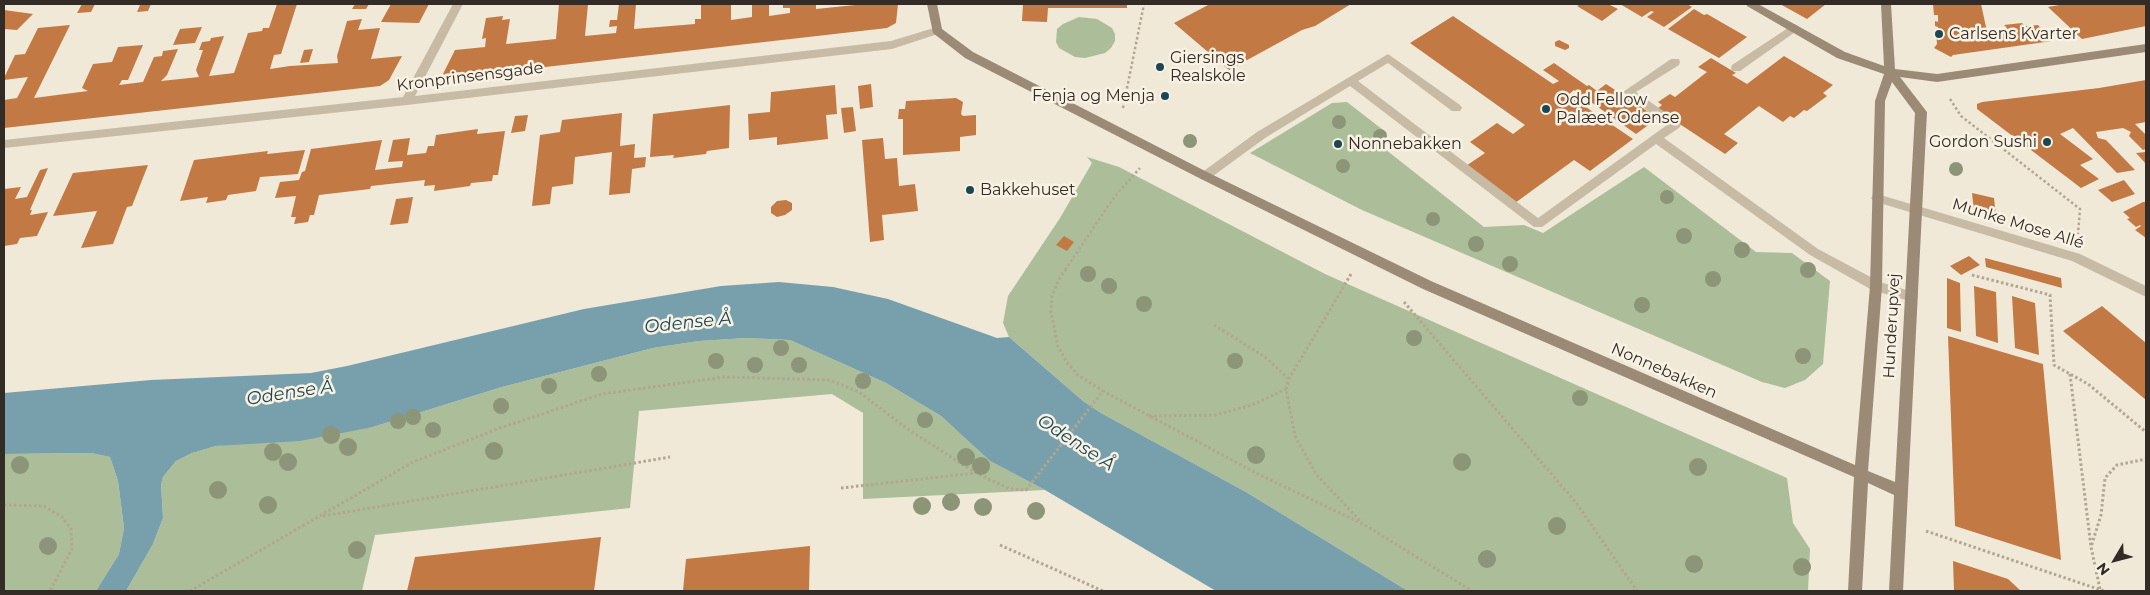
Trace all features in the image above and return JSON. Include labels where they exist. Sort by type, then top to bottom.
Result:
[{"type":"main road","points":[[932,4],[937,31]]},
{"type":"main road","points":[[1751,4],[1841,55],[1890,72],[1937,78],[2146,48]]},
{"type":"main road","name":"Hunderupvej","points":[[1855,591],[1861,475],[1876,286],[1880,101],[1890,72],[1886,4]]},
{"type":"main road","name":"Nonnebakken","points":[[937,31],[969,55],[1205,176],[1363,254],[1435,288],[1900,491]]},
{"type":"main road","name":"Hunderupvej","points":[[1890,72],[1921,112],[1896,591]]},
{"type":"street","points":[[407,101],[458,4]]},
{"type":"street","points":[[1736,68],[1794,28]]},
{"type":"street","name":"Kronprinsensgade","points":[[4,144],[407,101],[892,45],[937,31]]},
{"type":"street","points":[[1205,176],[1261,135],[1388,58],[1456,108]]},
{"type":"street","points":[[1350,81],[1538,224],[1675,125],[1628,92],[1675,62]]},
{"type":"street","points":[[1656,138],[1814,252],[1876,286],[1912,297]]},
{"type":"street","name":"Munke Mose Allé","points":[[1877,198],[2076,257],[2146,292]]},
{"type":"path","points":[[1118,132],[1144,4]]},
{"type":"path","points":[[1937,78],[1961,116],[2080,210],[2076,257]]},
{"type":"path","points":[[1137,172],[1115,196],[1058,281],[1052,296],[1051,312],[1058,346],[1066,361],[1078,375],[1103,391],[1258,474],[1363,524],[1472,591]]},
{"type":"path","points":[[1363,254],[1289,379],[1286,389],[1295,436],[1316,474],[1363,524]]},
{"type":"path","points":[[1972,275],[2050,295],[2054,364],[2088,384],[2146,432]]},
{"type":"path","points":[[1399,296],[1578,504],[1637,591]]},
{"type":"path","points":[[1214,325],[1265,357],[1289,379]]},
{"type":"path","points":[[2070,373],[2091,547],[2102,591]]},
{"type":"path","points":[[190,591],[413,462],[500,428],[602,394],[724,377],[830,380],[859,392],[909,430],[976,473],[1010,488],[1026,490],[1092,408],[1103,391]]},
{"type":"path","points":[[1148,416],[1214,415],[1252,405],[1286,389]]},
{"type":"path","points":[[320,516],[670,457]]},
{"type":"path","points":[[2091,547],[2101,514],[2105,478],[2117,465],[2146,459]]},
{"type":"path","points":[[841,488],[976,473]]},
{"type":"path","points":[[4,505],[44,506],[62,516],[71,528],[72,549],[50,591]]},
{"type":"path","points":[[1899,522],[2102,591]]},
{"type":"path","points":[[1000,545],[1103,591]]},
{"type":"green space","points":[[1079,17],[1097,19],[1112,28],[1115,34],[1115,41],[1111,48],[1105,53],[1085,58],[1075,57],[1059,48],[1056,42],[1057,29],[1063,24]]},
{"type":"green space","points":[[1347,102],[1387,133],[1376,142],[1484,227],[1524,225],[1543,233],[1644,167],[1756,252],[1792,253],[1830,281],[1823,364],[1805,380],[1785,388],[1762,382],[1362,210],[1250,153],[1332,103]]},
{"type":"green space","points":[[1087,157],[1119,167],[1325,274],[1787,478],[1793,523],[1810,549],[1808,591],[1408,591],[1246,492],[1101,413],[1083,401],[1009,337],[1003,323],[1008,296],[1060,218],[1092,163]]},
{"type":"green space","points":[[746,338],[790,340],[886,383],[941,416],[990,461],[1045,490],[863,499],[863,413],[832,394],[639,411],[630,508],[375,535],[362,591],[126,591],[153,544],[163,518],[161,483],[163,477],[176,461],[192,453],[216,446],[373,427],[502,387],[653,348],[699,341]]},
{"type":"green space","points":[[91,453],[110,457],[118,481],[124,528],[119,554],[96,591],[4,591],[4,454]]},
{"type":"water","name":"Odense Å","points":[[779,282],[833,287],[888,299],[997,338],[1009,337],[1083,401],[1101,413],[1246,492],[1408,591],[1216,591],[1045,490],[990,461],[941,416],[886,383],[790,340],[746,338],[699,341],[653,348],[502,387],[373,427],[300,441],[216,446],[192,453],[176,461],[163,477],[161,484],[163,518],[153,544],[126,591],[96,591],[119,554],[124,528],[118,481],[110,457],[91,453],[4,454],[4,393],[151,380],[311,373],[584,309],[721,286]]},
{"type":"building","points":[[82,4],[95,4],[91,12],[77,13]]},
{"type":"building","points":[[151,4],[148,11],[137,12],[140,5]]},
{"type":"building","points":[[277,4],[297,4],[281,54],[274,55],[270,69],[338,63],[337,56],[347,21],[362,19],[358,30],[380,28],[371,59],[402,56],[389,80],[380,86],[4,128],[4,100],[17,98],[28,77],[4,80],[4,78],[15,55],[25,54],[38,28],[70,25],[34,98],[88,91],[82,88],[93,64],[112,62],[118,47],[143,45],[128,80],[122,80],[119,85],[143,82],[154,57],[162,56],[163,51],[178,49],[167,75],[161,81],[199,77],[196,70],[203,50],[199,50],[202,42],[224,36],[209,76],[234,73],[248,33],[269,28]]},
{"type":"building","points":[[355,4],[369,4],[366,9],[352,9]]},
{"type":"building","points":[[391,4],[429,4],[419,23],[381,22]]},
{"type":"building","points":[[559,4],[588,4],[585,36],[616,33],[617,26],[609,27],[610,20],[617,20],[619,4],[636,4],[634,29],[695,24],[695,19],[701,19],[701,4],[731,4],[731,20],[752,17],[752,4],[769,4],[769,16],[790,13],[790,8],[783,8],[783,4],[816,4],[816,9],[865,4],[898,4],[896,23],[887,28],[449,78],[443,74],[455,50],[485,47],[486,38],[482,39],[486,18],[503,16],[502,20],[510,19],[506,44],[556,39]]},
{"type":"building","points":[[1023,4],[1127,4],[1127,8],[1048,8],[1047,22],[1022,21]]},
{"type":"building","points":[[1210,4],[1351,4],[1315,26],[1302,30],[1229,70],[1174,23]]},
{"type":"building","points":[[1581,4],[1608,4],[1618,9],[1602,21],[1577,6]]},
{"type":"building","points":[[1620,4],[1687,4],[1692,7],[1664,27],[1647,17],[1654,12],[1651,11],[1642,17]]},
{"type":"building","points":[[1780,4],[1826,4],[1807,19]]},
{"type":"building","points":[[1933,4],[1981,4],[1989,33],[2001,32],[1998,29],[2007,28],[2004,25],[2022,23],[2025,26],[2038,25],[2052,41],[1953,55],[1951,57],[1934,48],[1937,44],[1936,32],[1939,33],[1938,27],[1935,26],[1935,21],[1938,22],[1938,15],[1934,15]]},
{"type":"building","points":[[2065,4],[2146,4],[2146,26],[2082,39],[2048,7]]},
{"type":"building","points":[[1694,9],[1704,15],[1707,14],[1747,37],[1719,58],[1668,29]]},
{"type":"building","points":[[4,10],[33,14],[17,30],[4,29]]},
{"type":"building","name":"Odd Fellow Palæet Odense","points":[[1453,16],[1553,84],[1559,81],[1543,70],[1554,63],[1597,91],[1606,84],[1658,118],[1636,134],[1574,90],[1568,95],[1633,139],[1590,171],[1574,160],[1515,203],[1466,166],[1485,153],[1470,142],[1497,123],[1513,134],[1525,125],[1410,43]]},
{"type":"building","points":[[202,27],[195,43],[173,45],[180,29]]},
{"type":"building","points":[[1559,40],[1569,45],[1569,48],[1565,50],[1555,46],[1555,42]]},
{"type":"building","points":[[313,49],[309,62],[300,63],[304,50]]},
{"type":"building","points":[[1784,56],[1833,85],[1823,93],[1827,96],[1807,111],[1804,110],[1794,118],[1790,116],[1783,122],[1759,106],[1724,134],[1738,143],[1725,154],[1657,109],[1662,105],[1658,102],[1670,94],[1675,97],[1707,72],[1698,67],[1711,58],[1736,73],[1732,75],[1747,84]]},
{"type":"building","points":[[2146,80],[2146,122],[2135,124],[2146,135],[2146,149],[2143,150],[2129,136],[2131,132],[2123,128],[2096,132],[2098,138],[2106,140],[2135,170],[2117,173],[2073,128],[2060,134],[2093,159],[2080,165],[2099,179],[2081,188],[1977,109],[1977,104],[1982,102],[2099,88]]},
{"type":"building","points":[[871,84],[873,107],[860,109],[858,86]]},
{"type":"building","points":[[835,85],[837,114],[826,115],[828,139],[777,145],[777,137],[749,140],[748,114],[770,112],[771,92]]},
{"type":"building","points":[[956,98],[963,102],[961,114],[963,116],[976,115],[976,135],[960,137],[960,151],[903,155],[903,119],[898,119],[899,109],[905,109],[906,101]]},
{"type":"building","points":[[730,105],[729,148],[707,151],[706,154],[673,158],[674,155],[650,157],[653,114]]},
{"type":"building","points":[[853,107],[856,131],[844,133],[841,108]]},
{"type":"building","points":[[622,113],[620,146],[635,144],[634,158],[646,157],[645,167],[632,169],[630,193],[609,195],[612,152],[575,157],[573,184],[552,187],[550,204],[532,206],[540,135],[560,132],[562,120]]},
{"type":"building","points":[[528,115],[525,131],[511,133],[515,116]]},
{"type":"building","points":[[478,129],[477,134],[505,131],[498,175],[493,175],[492,181],[471,183],[470,186],[434,191],[435,185],[424,186],[425,180],[371,186],[370,189],[319,195],[314,215],[310,215],[308,222],[294,224],[296,217],[291,217],[296,196],[275,198],[280,182],[299,180],[302,172],[305,171],[311,149],[382,140],[375,170],[402,167],[403,161],[388,162],[393,140],[410,138],[407,155],[426,153],[428,146],[434,146],[436,135]]},
{"type":"building","points":[[883,138],[885,159],[897,158],[899,186],[915,184],[918,211],[882,215],[884,240],[870,242],[862,140]]},
{"type":"building","points":[[305,150],[298,174],[260,177],[256,191],[228,195],[226,200],[206,203],[208,197],[180,201],[194,160],[268,151],[267,154]]},
{"type":"building","points":[[2146,152],[2146,164],[2136,153]]},
{"type":"building","points":[[148,165],[132,206],[127,207],[113,244],[81,248],[97,211],[53,216],[73,173]]},
{"type":"building","points":[[48,168],[30,210],[32,210],[30,215],[48,212],[37,236],[20,238],[17,244],[4,246],[4,189],[21,187],[15,199],[27,197],[40,170]]},
{"type":"building","points":[[2124,180],[2135,194],[2112,202],[2098,190]]},
{"type":"building","points":[[1972,193],[1994,198],[1996,217],[1974,211]]},
{"type":"building","points":[[413,197],[408,223],[390,225],[396,199]]},
{"type":"building","points":[[786,200],[792,203],[792,210],[785,215],[777,217],[771,213],[771,207],[777,201]]},
{"type":"building","points":[[2146,202],[2146,238],[2135,230],[2141,226],[2136,227],[2127,219],[2130,218],[2123,212]]},
{"type":"building","points":[[1064,236],[1074,242],[1067,251],[1056,245]]},
{"type":"building","points":[[1969,256],[1980,265],[1961,275],[1950,266]]},
{"type":"building","points":[[1985,258],[2061,278],[2062,288],[1986,267]]},
{"type":"building","points":[[1947,278],[1960,283],[1961,332],[1947,328]]},
{"type":"building","points":[[1974,286],[1996,292],[1998,343],[1976,336]]},
{"type":"building","points":[[2012,296],[2035,303],[2039,355],[2015,348]]},
{"type":"building","points":[[2102,306],[2146,343],[2146,400],[2063,331]]},
{"type":"building","points":[[1948,336],[2043,364],[2061,560],[1955,526]]},
{"type":"building","points":[[601,537],[594,591],[407,591],[415,557]]},
{"type":"building","points":[[810,546],[809,591],[683,591],[686,559]]},
{"type":"building","points":[[1953,561],[2008,579],[2021,591],[1954,591]]},
{"type":"place","name":"Carlsens Kvarter","points":[[1939,34]]},
{"type":"place","name":"Giersings Realskole","points":[[1160,67]]},
{"type":"place","name":"Fenja og Menja","points":[[1165,96]]},
{"type":"place","name":"Odd Fellow Palæet Odense","points":[[1546,109]]},
{"type":"place","name":"Gordon Sushi","points":[[2047,142]]},
{"type":"place","name":"Nonnebakken","points":[[1338,144]]},
{"type":"place","name":"Bakkehuset","points":[[970,190]]}]
